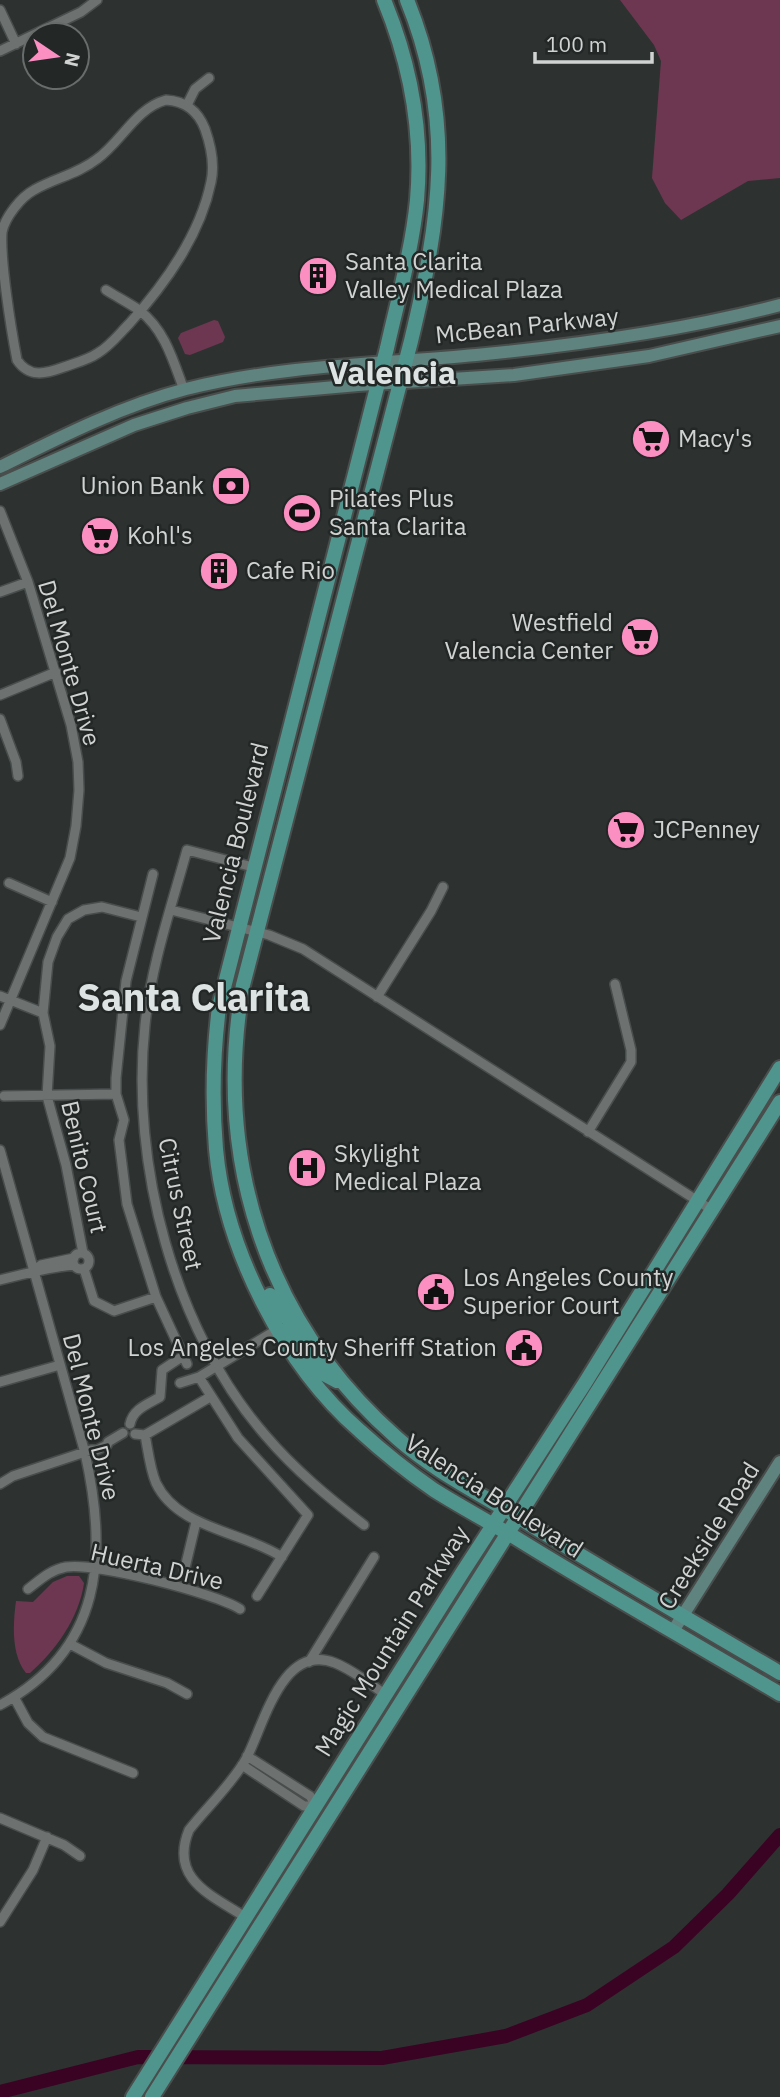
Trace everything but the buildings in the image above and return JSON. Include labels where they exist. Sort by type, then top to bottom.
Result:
[{"type":"main road","name":"Valencia Boulevard","points":[[384,0],[407,69],[417,127],[418,174],[410,243],[383,361],[224,979],[215,1032],[212,1084],[216,1151],[230,1217],[253,1281],[278,1329],[301,1365],[358,1430],[434,1490],[780,1694]]},
{"type":"main road","name":"Valencia Boulevard","points":[[407,0],[418,27],[430,76],[438,130],[440,178],[432,245],[407,359],[257,932],[237,1020],[234,1109],[243,1175],[260,1238],[297,1320],[342,1383],[374,1418],[423,1459],[630,1587],[780,1672]]},
{"type":"main road","name":"McBean Parkway","points":[[0,467],[87,425],[184,390],[272,373],[383,361],[474,355],[609,339],[668,330],[780,305]]},
{"type":"main road","name":"McBean Parkway","points":[[0,484],[97,440],[187,408],[235,396],[514,375],[661,353],[780,326]]},
{"type":"main road","points":[[215,1032],[221,1049],[221,1104],[226,1109],[234,1109]]},
{"type":"main road","name":"Magic Mountain Parkway","points":[[133,2097],[493,1525],[505,1510],[780,1068]]},
{"type":"main road","name":"Magic Mountain Parkway","points":[[152,2097],[780,1102]]},
{"type":"main road","points":[[253,1281],[267,1289],[282,1315],[287,1319],[297,1320]]},
{"type":"main road","points":[[278,1329],[291,1332],[322,1373],[342,1383]]},
{"type":"main road","name":"Creekside Road","points":[[673,1631],[780,1462]]},
{"type":"street","points":[[0,51],[81,12],[97,0]]},
{"type":"street","points":[[0,10],[16,44]]},
{"type":"street","points":[[187,105],[195,89],[209,78]]},
{"type":"street","points":[[177,100],[197,114],[208,137],[213,157],[212,181],[189,241],[172,271],[140,311],[98,354],[47,373],[29,372],[22,368],[17,360],[0,256],[2,232],[7,219],[23,198],[33,190],[74,174],[99,158],[157,102],[177,100]]},
{"type":"street","points":[[106,290],[140,311],[161,334],[169,347],[184,390]]},
{"type":"street","points":[[0,325],[10,323]]},
{"type":"street","name":"Del Monte Drive","points":[[0,511],[27,582],[56,672],[71,725],[78,762],[79,790],[70,858],[0,1025]]},
{"type":"street","points":[[0,592],[27,582]]},
{"type":"street","points":[[0,695],[56,672]]},
{"type":"street","points":[[0,719],[16,762],[18,776]]},
{"type":"street","name":"Citrus Street","points":[[253,867],[187,850],[158,955],[145,1024],[143,1078],[147,1153],[159,1219],[180,1291],[218,1366],[265,1436],[319,1490],[364,1525]]},
{"type":"street","name":"Benito Court","points":[[130,1424],[136,1411],[160,1397],[162,1370],[185,1360],[156,1297],[127,1204],[118,1140],[124,1120],[116,1094],[126,981],[153,874]]},
{"type":"street","points":[[9,883],[52,902]]},
{"type":"street","points":[[377,997],[443,887]]},
{"type":"street","name":"Benito Court","points":[[141,917],[102,907],[84,910],[68,919],[47,962],[43,1013],[50,1046],[47,1096],[66,1165],[79,1261],[94,1301],[114,1311],[156,1297]]},
{"type":"street","points":[[171,910],[278,937],[303,949],[712,1210]]},
{"type":"street","points":[[588,1132],[631,1062],[615,984]]},
{"type":"street","points":[[0,996],[43,1013]]},
{"type":"street","points":[[4,1097],[116,1094]]},
{"type":"street","name":"Del Monte Drive","points":[[0,1150],[3,1176],[89,1451],[97,1523],[96,1569],[83,1618],[69,1644],[45,1672],[14,1698],[0,1705]]},
{"type":"street","points":[[0,1280],[33,1271],[43,1272],[79,1261]]},
{"type":"street","points":[[180,1383],[199,1377],[278,1329]]},
{"type":"street","points":[[0,1382],[60,1365]]},
{"type":"street","points":[[199,1377],[238,1438],[308,1515],[257,1596]]},
{"type":"street","points":[[123,1433],[127,1437],[140,1434],[210,1397]]},
{"type":"street","points":[[123,1433],[124,1426],[130,1424],[135,1427],[164,1497],[196,1522],[268,1548],[282,1557]]},
{"type":"street","points":[[0,1484],[13,1476],[89,1451],[123,1433]]},
{"type":"street","points":[[184,1572],[196,1522]]},
{"type":"street","points":[[309,1661],[374,1557]]},
{"type":"street","name":"Huerta Drive","points":[[28,1589],[47,1574],[67,1567],[96,1569],[167,1584],[227,1602],[240,1609]]},
{"type":"street","points":[[69,1644],[106,1663],[167,1683],[187,1694]]},
{"type":"street","points":[[245,1917],[195,1883],[187,1870],[183,1854],[189,1830],[245,1761],[283,1680],[290,1671],[309,1661],[328,1661],[386,1695]]},
{"type":"street","points":[[14,1698],[28,1723],[43,1738],[132,1773]]},
{"type":"street","points":[[245,1761],[304,1806],[316,1805]]},
{"type":"street","points":[[0,1818],[47,1837],[80,1856]]},
{"type":"street","points":[[0,1922],[33,1870],[47,1837]]},
{"type":"shaded area","points":[[620,0],[780,0],[780,178],[748,181],[681,220],[665,203],[652,178],[661,61],[654,45]]},
{"type":"shaded area","points":[[214,320],[218,321],[225,337],[223,342],[190,355],[185,354],[178,338],[181,333]]},
{"type":"shaded area","points":[[67,1576],[79,1576],[84,1583],[72,1621],[49,1654],[30,1673],[26,1673],[15,1648],[16,1601],[33,1602],[53,1582]]},
{"type":"waterway","points":[[0,2092],[138,2057],[382,2058],[506,2036],[587,2005],[674,1947],[728,1894],[780,1835]]},
{"type":"place","name":"Santa Clarita Valley Medical Plaza","points":[[318,276]]},
{"type":"place","name":"Macy's","points":[[651,439]]},
{"type":"place","name":"Union Bank","points":[[231,486]]},
{"type":"place","name":"Pilates Plus Santa Clarita","points":[[302,513]]},
{"type":"place","name":"Kohl's","points":[[100,536]]},
{"type":"place","name":"Cafe Rio","points":[[219,571]]},
{"type":"place","name":"Westfield Valencia Center","points":[[640,637]]},
{"type":"place","name":"JCPenney","points":[[626,830]]},
{"type":"place","name":"Skylight Medical Plaza","points":[[307,1168]]},
{"type":"place","name":"Los Angeles County Superior Court","points":[[436,1292]]},
{"type":"place","name":"Los Angeles County Sheriff Station","points":[[524,1348]]},
{"type":"district","name":"Valencia","points":[[392,373]]},
{"type":"district","name":"Santa Clarita","points":[[194,998]]}]
